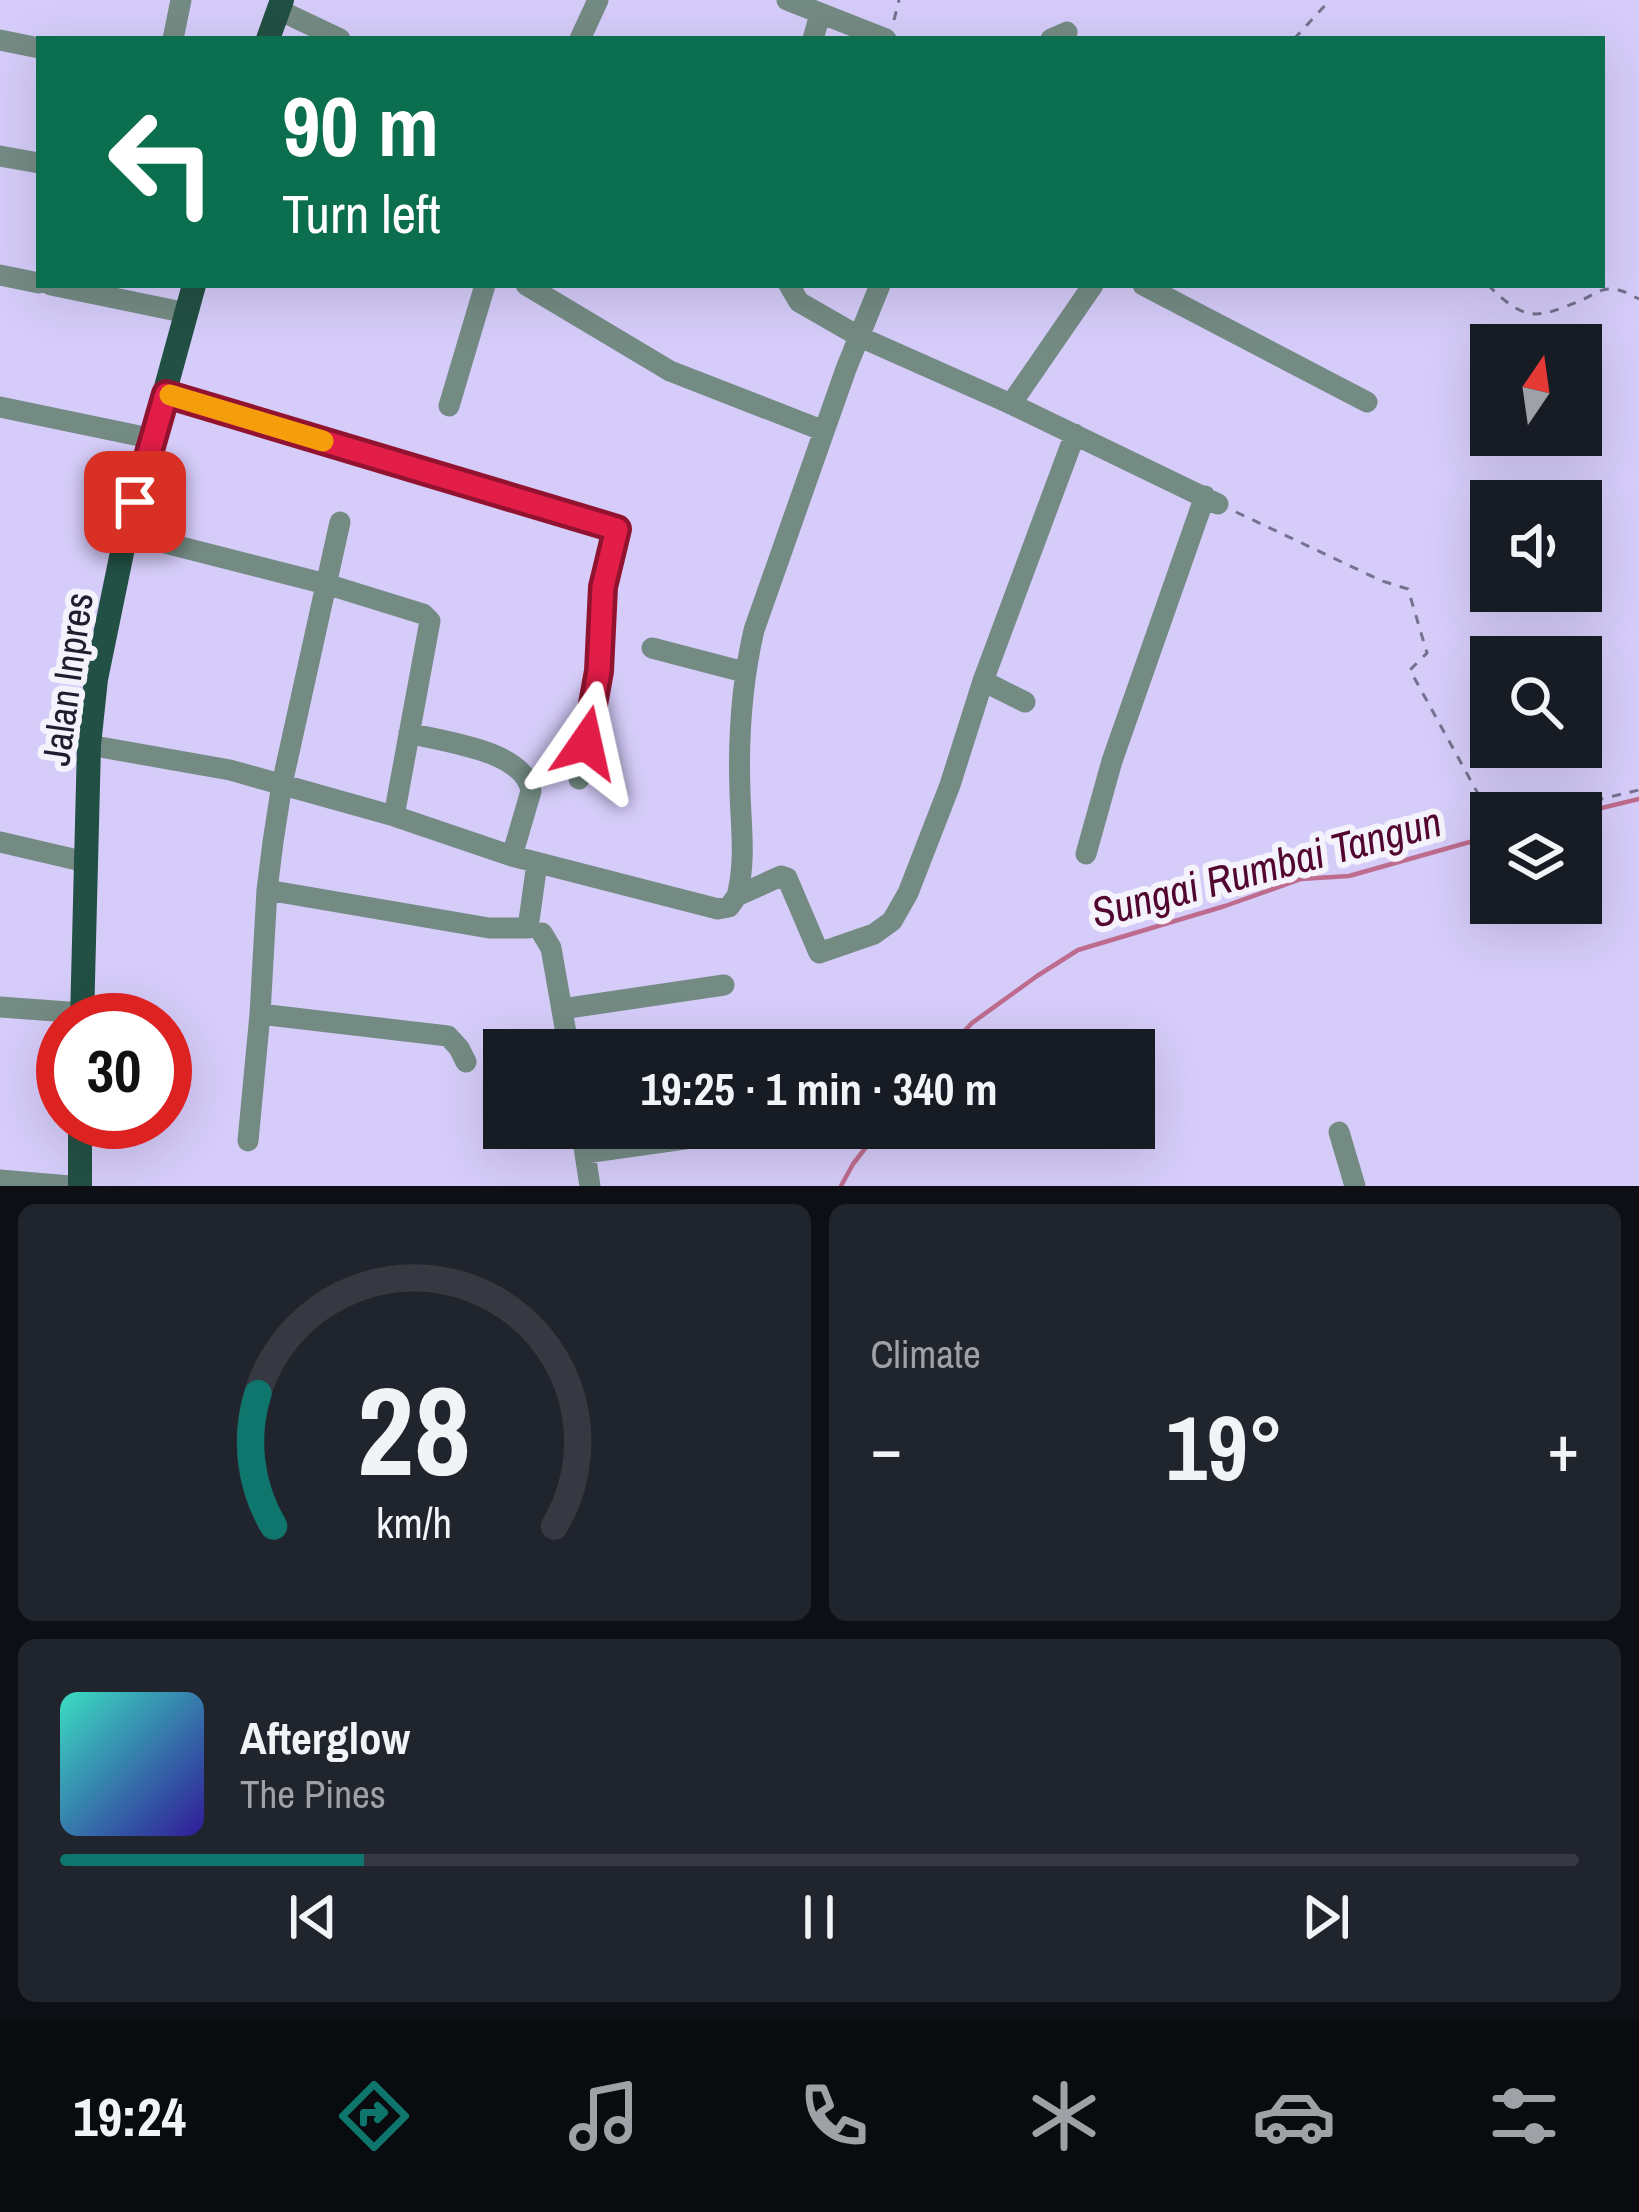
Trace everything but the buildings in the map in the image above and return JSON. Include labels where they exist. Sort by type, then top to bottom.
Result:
[{"type":"main road","points":[[269,36],[280,5]]},
{"type":"main road","name":"Jalan Inpres","points":[[83,993],[89,745],[96,679],[126,533],[193,288]]},
{"type":"main road","points":[[80,1149],[80,1186]]},
{"type":"street","points":[[174,36],[181,0]]},
{"type":"street","points":[[581,36],[598,0]]},
{"type":"street","points":[[788,0],[820,14],[890,31]]},
{"type":"street","points":[[280,5],[335,36]]},
{"type":"street","points":[[814,36],[820,14]]},
{"type":"street","points":[[0,40],[36,47]]},
{"type":"street","points":[[0,156],[36,162]]},
{"type":"street","points":[[0,274],[36,282]]},
{"type":"street","points":[[66,288],[187,313]]},
{"type":"street","points":[[449,406],[484,288]]},
{"type":"street","points":[[531,288],[676,373],[824,431]]},
{"type":"street","points":[[791,288],[799,302],[860,337],[1211,500],[1112,761],[1086,854]]},
{"type":"street","points":[[89,745],[230,770],[537,863],[718,909],[730,907],[737,896],[744,846],[740,791],[744,671],[824,431],[879,288]]},
{"type":"street","points":[[1011,404],[1091,288]]},
{"type":"street","points":[[1149,288],[1366,402]]},
{"type":"street","points":[[166,394],[617,529],[603,587],[599,671],[579,779]]},
{"type":"street","points":[[0,407],[154,440]]},
{"type":"street","points":[[737,896],[775,877],[787,878],[819,953],[874,934],[892,921],[908,893],[950,785],[983,681],[1076,434]]},
{"type":"street","points":[[248,1141],[267,890],[282,784],[340,522]]},
{"type":"street","points":[[126,533],[326,584],[411,609],[430,621],[394,816]]},
{"type":"street","points":[[652,648],[744,671]]},
{"type":"street","points":[[983,681],[1025,702]]},
{"type":"street","points":[[410,733],[498,755],[522,769],[531,791],[512,856]]},
{"type":"street","points":[[0,842],[86,862]]},
{"type":"street","points":[[267,890],[489,928],[528,928],[537,863]]},
{"type":"street","points":[[542,933],[551,948],[565,1029]]},
{"type":"street","points":[[562,1009],[724,985]]},
{"type":"street","points":[[0,1006],[36,1011]]},
{"type":"street","points":[[260,1014],[448,1036],[466,1062]]},
{"type":"street","points":[[1339,1132],[1355,1186]]},
{"type":"street","points":[[584,1149],[590,1186]]},
{"type":"street","points":[[585,1153],[614,1149]]},
{"type":"street","points":[[0,1180],[70,1186]]},
{"type":"path","points":[[890,31],[899,0]]},
{"type":"path","points":[[1297,36],[1330,0]]},
{"type":"path","points":[[1491,288],[1506,303],[1538,315],[1602,290],[1623,291],[1639,299]]},
{"type":"path","points":[[1250,519],[1408,589],[1427,653],[1410,670],[1477,792]]},
{"type":"path","points":[[1602,799],[1639,790]]},
{"type":"waterway","name":"Sungai Rumbai Tangun","points":[[1602,808],[1639,799]]},
{"type":"waterway","name":"Sungai Rumbai Tangun","points":[[966,1029],[1078,950],[1301,879],[1349,876],[1470,842]]},
{"type":"waterway","name":"Sungai Rumbai Tangun","points":[[841,1186],[865,1149]]},
{"type":"slow traffic","points":[[170,395],[323,441]]},
{"type":"route","points":[[135,502],[166,394],[617,529],[603,587],[599,671],[586,743]]}]
